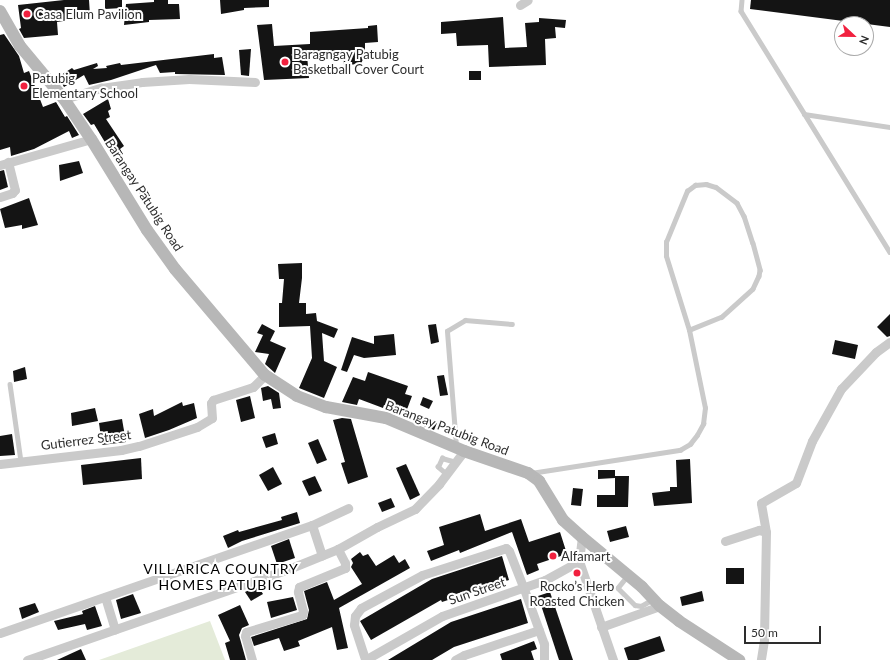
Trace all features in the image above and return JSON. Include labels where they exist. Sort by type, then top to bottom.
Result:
[{"type":"main road","name":"Barangay Patubig Road","points":[[2,16],[20,46],[64,99],[91,139],[147,230],[166,256],[266,375],[297,396],[326,407],[386,418],[460,449],[528,473],[539,481],[563,520],[582,537],[628,575],[679,621],[739,660]]},
{"type":"street","points":[[64,99],[101,88],[142,82],[189,79],[255,82]]},
{"type":"street","points":[[0,197],[12,193],[15,190],[4,164],[91,139]]},
{"type":"street","points":[[761,660],[764,640],[766,532],[761,503],[796,483],[812,441],[841,389],[876,352],[890,342]]},
{"type":"street","name":"Gutierrez Street","points":[[0,464],[121,450],[140,446],[197,427],[212,418],[213,400],[253,388],[266,375]]},
{"type":"street","points":[[27,660],[291,568],[338,549],[377,526],[415,509],[456,462],[460,449]]},
{"type":"street","points":[[0,633],[312,525],[348,508]]},
{"type":"street","points":[[312,525],[322,555]]},
{"type":"street","points":[[725,541],[759,530],[766,532]]},
{"type":"street","points":[[582,537],[578,561],[613,660]]},
{"type":"street","points":[[365,660],[354,625],[355,616],[360,608],[422,575],[506,548],[509,551],[544,644],[544,660]]},
{"type":"street","points":[[252,660],[245,636],[246,632],[302,615],[303,611],[298,592],[299,587],[345,568],[345,563],[338,549]]},
{"type":"street","name":"Sun Street","points":[[365,660],[442,616],[524,589],[545,580],[578,561]]},
{"type":"street","points":[[105,597],[114,630]]},
{"type":"street","points":[[601,627],[657,602]]},
{"type":"street","points":[[455,660],[464,655],[539,630]]},
{"type":"lane","points":[[742,0],[741,11],[890,252]]},
{"type":"lane","points":[[804,114],[890,127]]},
{"type":"lane","points":[[528,473],[680,450],[690,444],[703,424],[705,408],[689,330],[666,256],[666,242],[687,191],[695,185],[706,184],[716,187],[737,203],[744,216],[760,270],[759,276],[748,294],[722,317],[689,330]]},
{"type":"lane","points":[[460,449],[454,437],[447,331],[465,320],[512,324]]},
{"type":"lane","points":[[10,384],[21,461]]},
{"type":"lane","points":[[628,575],[618,588],[635,605],[640,606],[657,602]]},
{"type":"green space","points":[[210,621],[225,660],[99,660]]},
{"type":"building","points":[[64,0],[89,0],[90,15],[76,16],[76,19],[57,22],[58,35],[24,38],[19,29],[21,28],[18,5]]},
{"type":"building","points":[[105,0],[122,0],[122,8],[105,9]]},
{"type":"building","points":[[154,0],[168,0],[168,4],[179,4],[180,19],[149,20],[149,22],[124,25],[126,4],[154,2]]},
{"type":"building","points":[[220,0],[269,0],[269,7],[244,8],[244,10],[221,14]]},
{"type":"building","points":[[751,0],[890,0],[890,27],[874,25],[874,16],[834,16],[834,20],[750,9]]},
{"type":"building","points":[[503,17],[505,48],[527,47],[525,23],[539,22],[539,18],[566,20],[565,28],[555,27],[556,38],[545,39],[546,65],[489,67],[488,45],[457,46],[456,33],[441,34],[441,22]]},
{"type":"building","points":[[272,24],[274,46],[310,44],[310,32],[368,28],[368,26],[377,25],[378,42],[365,43],[365,54],[361,64],[344,65],[343,51],[307,55],[309,78],[264,80],[257,25]]},
{"type":"building","name":"Patubig Elementary School","points":[[4,34],[19,56],[24,73],[29,71],[43,107],[56,102],[79,135],[72,138],[69,131],[34,149],[11,156],[10,147],[0,150],[0,35]]},
{"type":"building","points":[[251,49],[249,76],[241,75],[239,50]]},
{"type":"building","points":[[214,54],[214,58],[222,57],[225,75],[175,74],[175,72],[160,73],[156,65],[111,80],[89,85],[84,75],[64,87],[58,77],[72,68],[74,70],[97,63],[98,66],[93,69],[107,68],[106,66],[120,63],[121,65]]},
{"type":"building","points":[[469,71],[481,71],[481,80],[469,80]]},
{"type":"building","points":[[108,99],[111,109],[108,111],[110,117],[106,119],[124,146],[120,149],[123,154],[115,159],[94,124],[91,125],[83,114]]},
{"type":"building","points":[[79,161],[83,173],[60,181],[59,165]]},
{"type":"building","points":[[4,170],[8,187],[0,190],[0,171]]},
{"type":"building","points":[[144,184],[150,196],[143,200],[137,188]]},
{"type":"building","points":[[29,198],[38,225],[22,229],[22,225],[5,228],[0,209]]},
{"type":"building","points":[[302,263],[299,303],[306,303],[306,314],[316,313],[317,321],[338,329],[334,338],[322,333],[324,361],[337,367],[324,398],[299,388],[312,358],[310,326],[279,327],[279,303],[282,303],[284,279],[279,279],[278,264]]},
{"type":"building","points":[[890,314],[890,336],[887,337],[877,327]]},
{"type":"building","points":[[262,324],[275,331],[270,341],[286,348],[275,373],[265,364],[269,354],[255,352],[263,335],[257,333]]},
{"type":"building","points":[[436,324],[439,342],[431,344],[428,325]]},
{"type":"building","points":[[394,334],[396,355],[364,358],[354,355],[347,372],[341,370],[352,337],[374,344],[374,336]]},
{"type":"building","points":[[835,340],[858,345],[855,359],[832,354]]},
{"type":"building","points":[[25,367],[27,379],[14,382],[13,371]]},
{"type":"building","points":[[368,372],[408,386],[405,394],[412,396],[406,412],[384,405],[383,408],[359,399],[357,405],[342,402],[353,377],[365,381]]},
{"type":"building","points":[[444,375],[448,395],[440,396],[437,376]]},
{"type":"building","points":[[268,386],[279,393],[281,408],[273,409],[271,399],[263,401],[261,388]]},
{"type":"building","points":[[250,396],[255,418],[241,422],[236,400]]},
{"type":"building","points":[[423,397],[433,401],[429,409],[420,405]]},
{"type":"building","points":[[182,402],[183,406],[194,403],[197,418],[145,438],[139,414],[153,409],[154,416]]},
{"type":"building","points":[[95,408],[98,421],[72,426],[71,413]]},
{"type":"building","points":[[342,418],[351,419],[368,477],[348,484],[341,463],[345,462],[333,420]]},
{"type":"building","points":[[122,419],[126,442],[102,445],[99,423]]},
{"type":"building","points":[[428,419],[437,423],[434,430],[424,426]]},
{"type":"building","points":[[275,433],[278,444],[266,448],[262,437]]},
{"type":"building","points":[[12,434],[15,455],[0,456],[0,436]]},
{"type":"building","points":[[318,439],[327,460],[317,464],[308,443]]},
{"type":"building","points":[[141,458],[142,479],[83,485],[81,465]]},
{"type":"building","points":[[690,459],[692,503],[654,506],[652,493],[670,491],[670,487],[677,487],[676,460]]},
{"type":"building","points":[[406,464],[420,495],[410,500],[396,468]]},
{"type":"building","points":[[273,467],[282,484],[268,491],[259,475]]},
{"type":"building","points":[[598,470],[615,470],[615,478],[598,479]]},
{"type":"building","points":[[315,476],[322,491],[309,496],[302,481]]},
{"type":"building","points":[[615,476],[629,476],[628,507],[597,507],[597,495],[615,495]]},
{"type":"building","points":[[573,488],[583,489],[581,506],[571,505]]},
{"type":"building","points":[[391,498],[395,507],[382,512],[378,503]]},
{"type":"building","points":[[297,512],[300,523],[242,541],[228,548],[223,536],[238,530],[239,532],[282,520],[281,517]]},
{"type":"building","points":[[480,514],[485,531],[521,519],[529,542],[560,532],[567,554],[537,564],[539,570],[527,575],[512,532],[460,553],[459,550],[431,561],[427,551],[444,545],[439,527]]},
{"type":"building","points":[[626,526],[629,537],[610,542],[607,531]]},
{"type":"building","points":[[289,539],[295,558],[277,564],[271,546]]},
{"type":"building","points":[[360,552],[363,556],[368,554],[376,566],[394,555],[399,563],[405,559],[410,568],[339,608],[348,648],[337,650],[332,627],[298,641],[300,646],[284,651],[279,638],[254,646],[251,637],[307,619],[309,610],[304,591],[327,582],[334,600],[362,584],[351,567],[353,563],[351,559]]},
{"type":"building","points":[[502,556],[509,580],[442,602],[441,600],[371,640],[360,621],[432,579]]},
{"type":"building","points":[[726,568],[744,568],[744,584],[726,584]]},
{"type":"building","points":[[258,586],[263,594],[251,601],[245,592]]},
{"type":"building","points":[[702,591],[704,601],[682,606],[680,597]]},
{"type":"building","points":[[550,592],[573,660],[559,660],[538,596]]},
{"type":"building","points":[[133,594],[141,613],[121,619],[116,600]]},
{"type":"building","points":[[293,597],[297,610],[271,618],[267,602]]},
{"type":"building","points":[[521,599],[528,623],[454,647],[432,660],[388,660],[451,622]]},
{"type":"building","points":[[35,603],[39,612],[22,619],[19,608]]},
{"type":"building","points":[[240,605],[249,625],[242,628],[239,635],[246,660],[230,660],[225,643],[230,641],[218,615]]},
{"type":"building","points":[[95,606],[102,626],[87,630],[85,624],[58,630],[54,621],[83,614],[82,611]]},
{"type":"building","points":[[660,636],[665,651],[638,660],[628,660],[624,648]]},
{"type":"building","points":[[534,641],[537,649],[531,651],[534,660],[502,660],[500,654]]},
{"type":"building","points":[[81,649],[86,660],[57,660]]},
{"type":"place","name":"Casa Elum Pavilion","points":[[27,14]]},
{"type":"place","name":"Baragngay Patubig Basketball Cover Court","points":[[285,62]]},
{"type":"place","name":"Patubig Elementary School","points":[[24,86]]},
{"type":"place","name":"Alfamart","points":[[553,556]]},
{"type":"place","name":"Rocko’s Herb Roasted Chicken","points":[[577,573]]},
{"type":"district","name":"VILLARICA COUNTRY HOMES PATUBIG","points":[[221,578]]}]
